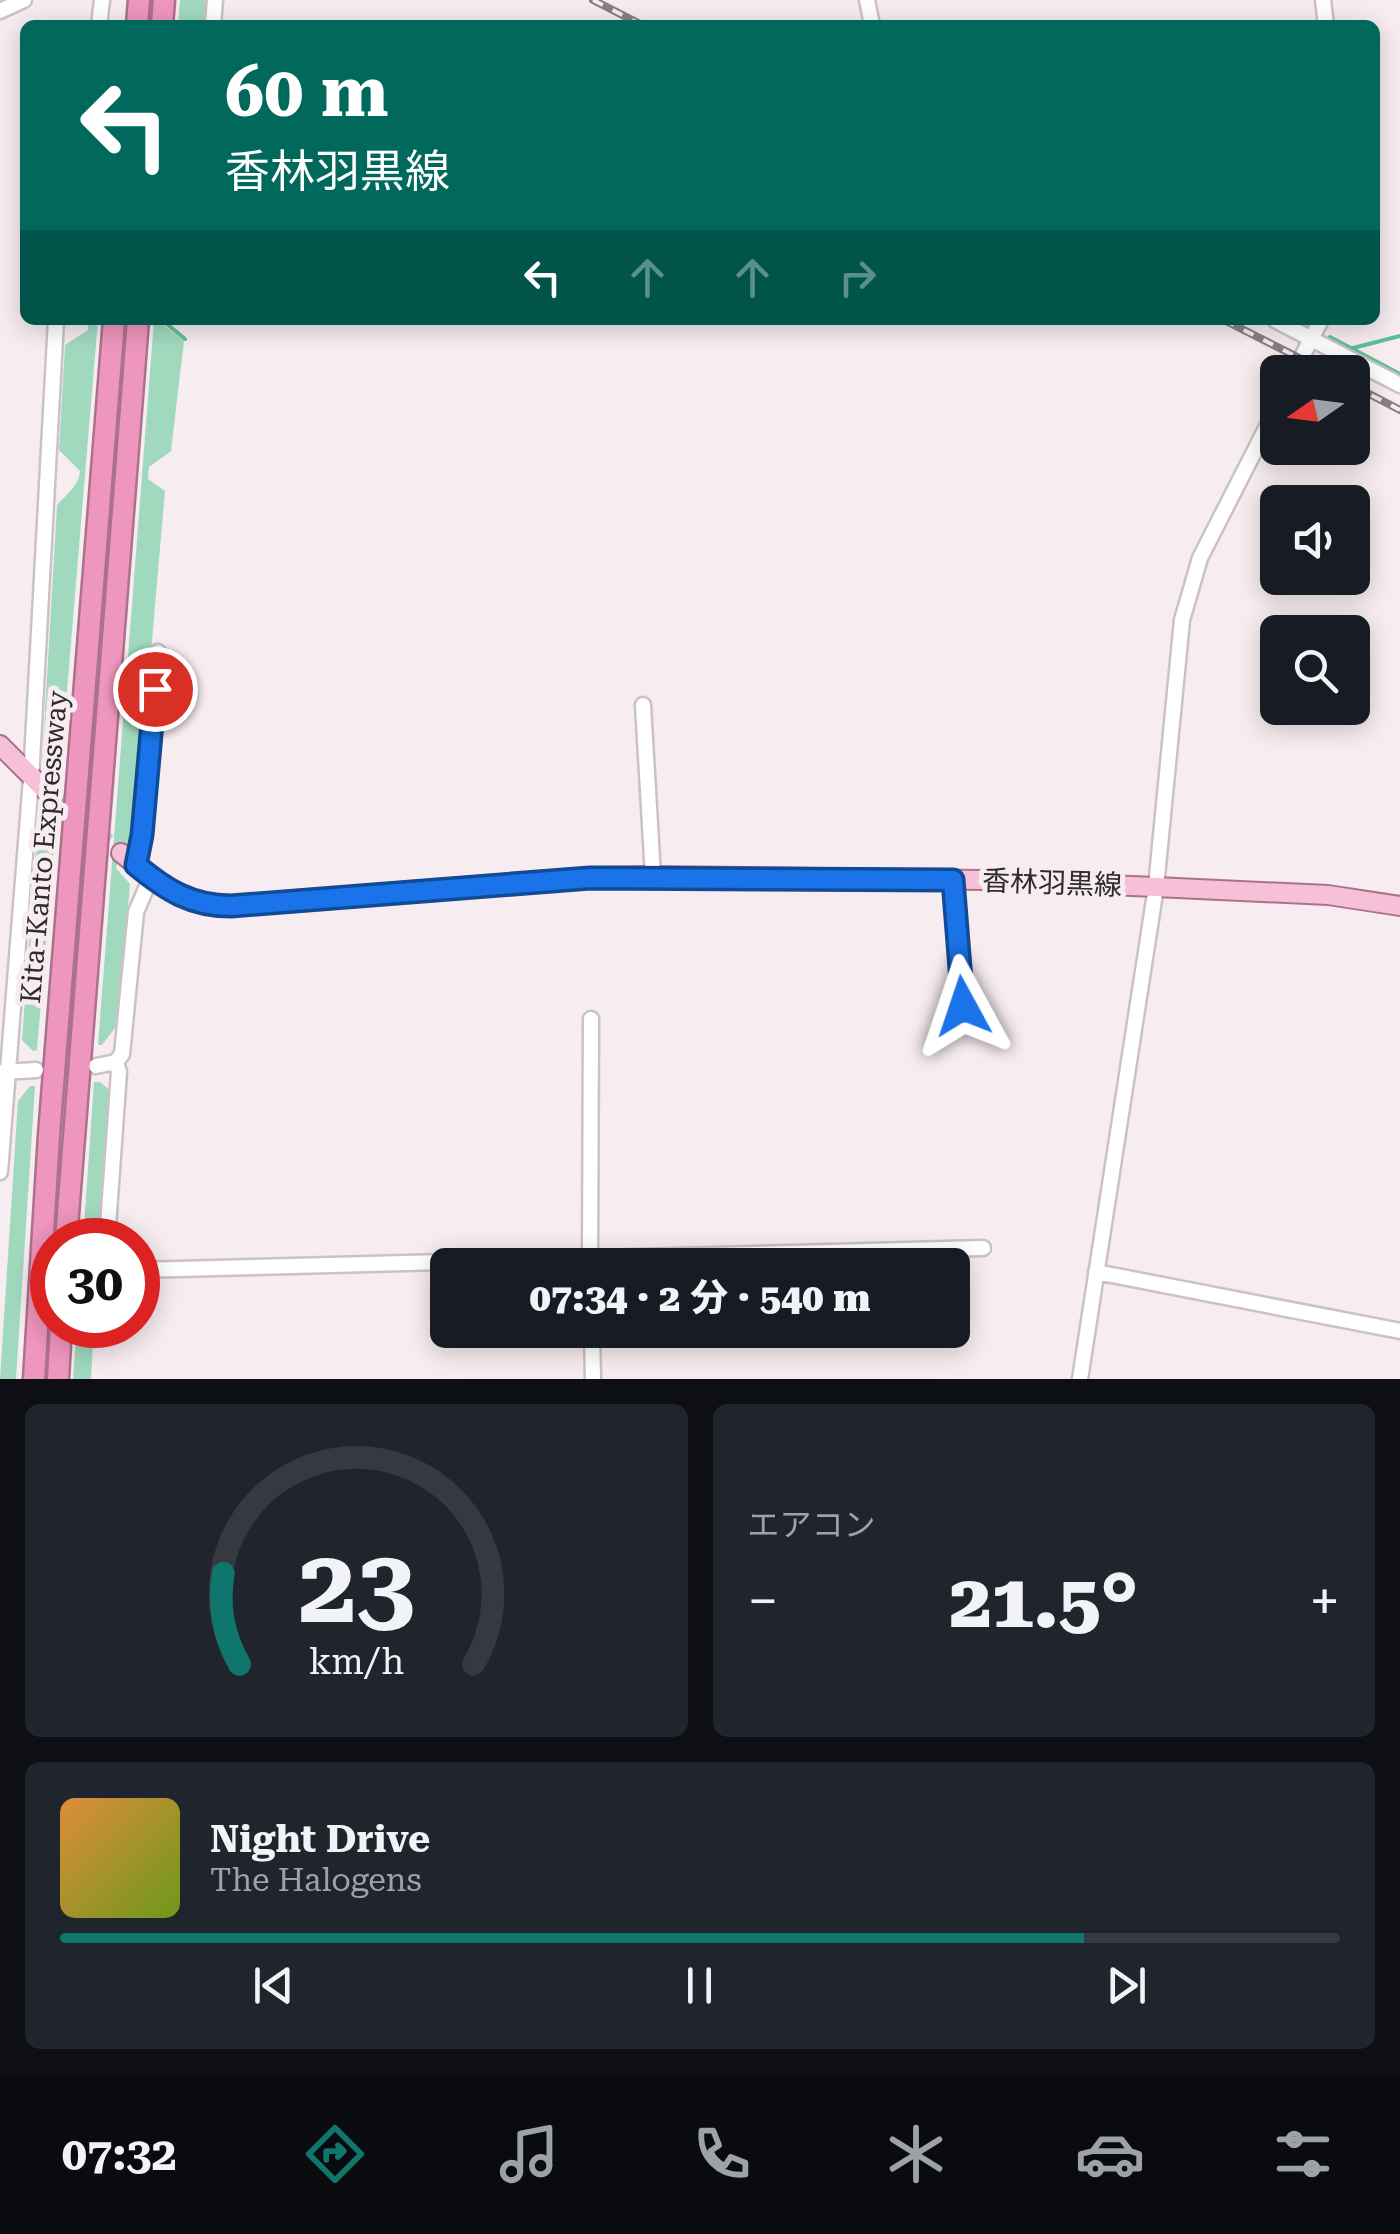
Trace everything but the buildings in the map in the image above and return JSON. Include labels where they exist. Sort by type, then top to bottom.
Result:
[{"type":"highway","name":"Kita-Kanto Expressway","points":[[34,1379],[49,1135],[114,325]]},
{"type":"highway","name":"Kita-Kanto Expressway","points":[[68,1218],[138,325]]},
{"type":"highway","points":[[58,1379],[60,1348]]},
{"type":"main road","points":[[0,745],[52,797]]},
{"type":"main road","name":"香林羽黒線","points":[[128,859],[188,900],[231,906],[653,876],[1156,887],[1328,895],[1400,906]]},
{"type":"street","points":[[0,11],[24,0]]},
{"type":"street","points":[[0,1172],[3,1072],[31,779],[56,325]]},
{"type":"street","points":[[1284,325],[1400,385]]},
{"type":"street","points":[[1303,355],[1318,325]]},
{"type":"street","points":[[1080,1379],[1156,887],[1184,612],[1200,558],[1260,440]]},
{"type":"street","points":[[128,859],[142,835],[158,652]]},
{"type":"street","points":[[643,705],[653,876]]},
{"type":"street","points":[[109,1218],[119,1072],[116,1062],[124,1046],[137,904],[151,878]]},
{"type":"street","points":[[953,880],[963,1006]]},
{"type":"street","points":[[590,1248],[591,1019]]},
{"type":"street","points":[[96,1066],[116,1062]]},
{"type":"street","points":[[3,1072],[36,1070]]},
{"type":"street","points":[[970,1248],[982,1248]]},
{"type":"street","points":[[160,1270],[430,1264]]},
{"type":"street","points":[[1096,1272],[1400,1330]]},
{"type":"street","points":[[592,1348],[593,1379]]},
{"type":"green space","points":[[180,0],[207,0],[206,20],[178,20]]},
{"type":"green space","points":[[88,325],[98,325],[37,1050],[33,1051],[22,1040],[37,836],[54,789],[42,765],[57,505],[75,485],[80,471],[59,450],[65,345],[88,330]]},
{"type":"green space","points":[[154,325],[165,325],[184,341],[171,451],[149,467],[148,479],[165,491],[135,836],[127,847],[123,845],[116,868],[130,884],[118,1024],[98,1045]]},
{"type":"green space","points":[[94,1082],[100,1082],[111,1091],[101,1218],[85,1218]]},
{"type":"green space","points":[[30,1086],[35,1086],[16,1379],[0,1379],[18,1101]]},
{"type":"green space","points":[[75,1348],[93,1348],[91,1379],[73,1379]]},
{"type":"waterway","points":[[168,325],[185,339]]},
{"type":"waterway","points":[[1353,348],[1400,336]]},
{"type":"waterway","points":[[1330,337],[1400,374]]},
{"type":"tunnel","points":[[52,797],[121,853]]},
{"type":"railway","points":[[593,0],[632,20]]},
{"type":"railway","points":[[1234,325],[1293,355]]},
{"type":"railway","points":[[1370,394],[1400,410]]},
{"type":"route","points":[[155,689],[136,865],[167,890],[188,900],[209,906],[231,906],[622,876],[953,880],[963,1006]]}]
